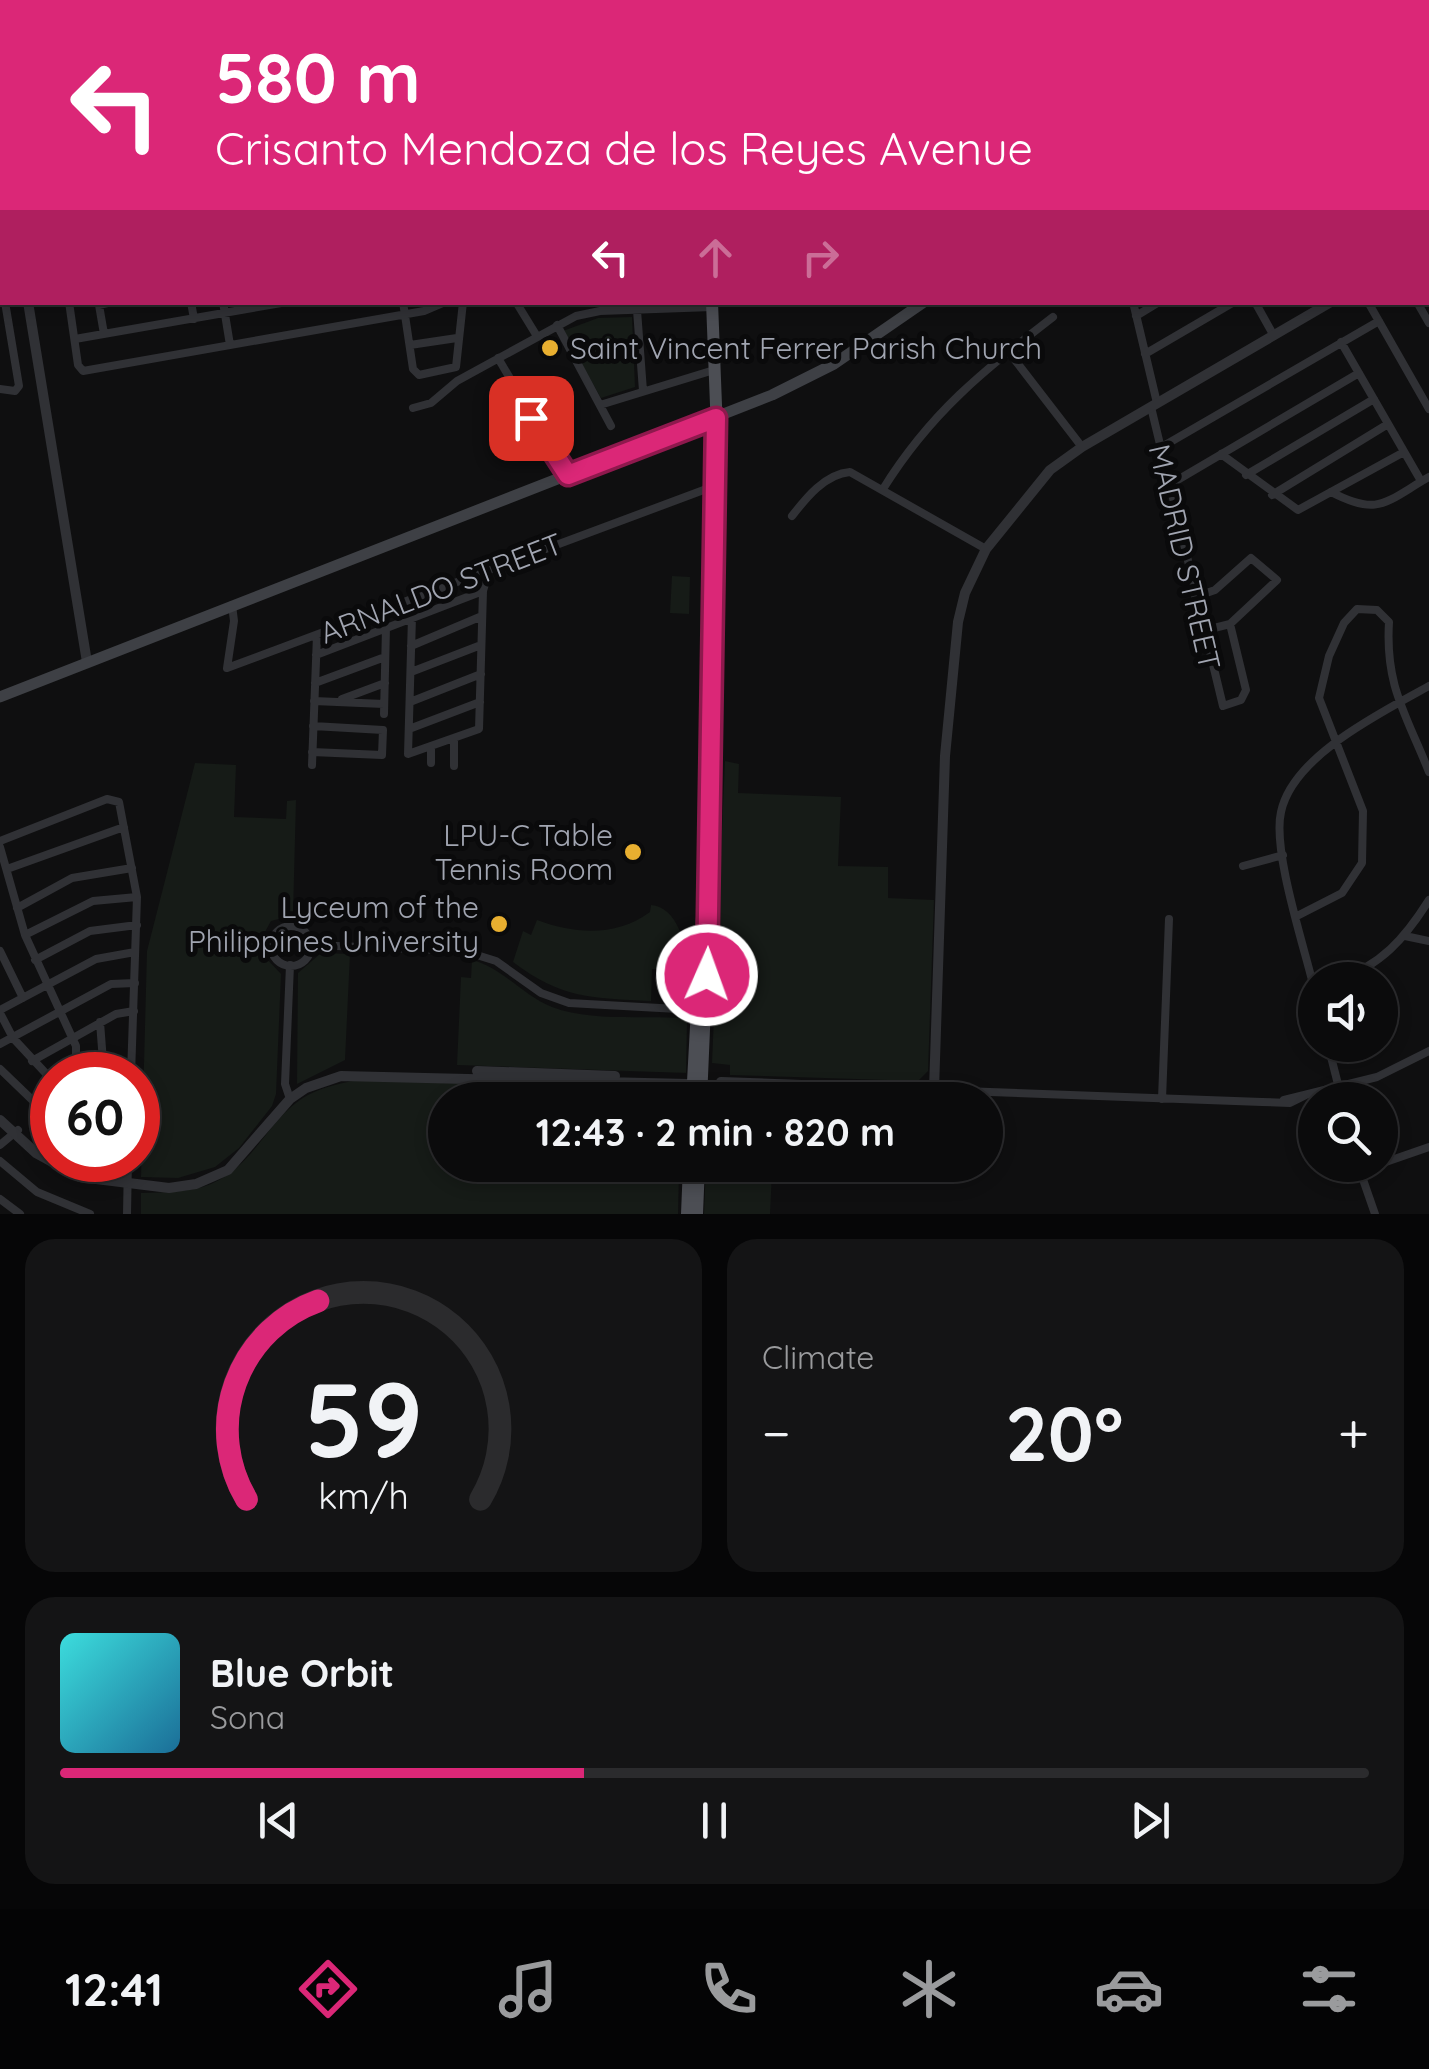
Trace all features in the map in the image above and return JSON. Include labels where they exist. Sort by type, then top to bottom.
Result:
[{"type":"main road","points":[[698,1062],[696,1010],[700,912],[705,899],[717,484],[712,305]]},
{"type":"main road","points":[[0,697],[716,418],[811,377],[904,309]]},
{"type":"main road","points":[[697,1082],[710,912],[705,899]]},
{"type":"main road","points":[[687,1214],[688,1182]]},
{"type":"main road","points":[[697,1214],[698,1182]]},
{"type":"street","points":[[0,389],[15,391],[20,386],[5,305]]},
{"type":"street","points":[[28,305],[87,662]]},
{"type":"street","points":[[69,305],[81,370],[405,314],[435,305]]},
{"type":"street","points":[[99,305],[104,334]]},
{"type":"street","points":[[192,305],[194,319]]},
{"type":"street","points":[[224,305],[230,345]]},
{"type":"street","points":[[75,340],[257,305]]},
{"type":"street","points":[[404,305],[413,369],[419,375],[454,369],[462,305]]},
{"type":"street","points":[[518,305],[535,334]]},
{"type":"street","points":[[413,408],[431,403],[457,380],[557,325],[600,311],[712,305]]},
{"type":"street","name":"MADRID STREET","points":[[1134,305],[1160,448],[1223,706],[1242,700],[1246,690],[1230,624]]},
{"type":"street","points":[[1136,316],[1154,305]]},
{"type":"street","points":[[1145,354],[1229,305]]},
{"type":"street","points":[[1257,305],[1274,336]]},
{"type":"street","points":[[1308,305],[1313,314]]},
{"type":"street","points":[[934,1082],[951,672],[965,593],[986,549],[1050,470],[1082,447],[1326,305]]},
{"type":"street","points":[[1370,305],[1429,409]]},
{"type":"street","points":[[637,310],[643,391]]},
{"type":"street","points":[[883,489],[918,435],[946,403],[1052,317]]},
{"type":"street","points":[[1160,448],[1379,321]]},
{"type":"street","points":[[557,325],[611,426]]},
{"type":"street","points":[[410,345],[457,338]]},
{"type":"street","points":[[1331,492],[1360,507],[1371,508],[1425,479],[1404,452],[1342,342]]},
{"type":"street","points":[[1008,352],[1082,447]]},
{"type":"street","points":[[498,358],[568,475]]},
{"type":"street","points":[[600,406],[715,370]]},
{"type":"street","points":[[1169,485],[1359,373]]},
{"type":"street","points":[[1246,474],[1374,399]]},
{"type":"street","points":[[1272,495],[1388,424]]},
{"type":"street","points":[[1221,454],[1272,495],[1298,510],[1404,452]]},
{"type":"street","points":[[792,516],[806,497],[844,472],[883,489],[986,549]]},
{"type":"street","name":"ARNALDO STREET","points":[[232,606],[234,622],[227,668],[717,484]]},
{"type":"street","points":[[1194,597],[1215,590],[1251,558],[1277,580],[1230,624],[1202,631]]},
{"type":"street","points":[[412,617],[408,754],[479,729],[483,591],[489,570]]},
{"type":"street","points":[[316,655],[483,591]]},
{"type":"street","points":[[1297,916],[1342,893],[1362,863],[1364,811],[1320,708],[1321,686],[1344,622],[1357,609],[1377,610],[1389,622],[1387,664],[1429,772]]},
{"type":"street","points":[[412,646],[482,616]]},
{"type":"street","points":[[314,701],[384,709],[386,627]]},
{"type":"street","points":[[312,765],[317,636]]},
{"type":"street","points":[[411,672],[481,645]]},
{"type":"street","points":[[315,682],[386,656]]},
{"type":"street","points":[[410,702],[481,674]]},
{"type":"street","points":[[336,702],[385,683]]},
{"type":"street","points":[[1308,962],[1283,855],[1280,826],[1284,801],[1310,764],[1335,743],[1429,686]]},
{"type":"street","points":[[409,729],[480,702]]},
{"type":"street","points":[[312,752],[382,755],[383,730],[314,726]]},
{"type":"street","points":[[454,738],[454,766]]},
{"type":"street","points":[[431,746],[431,763]]},
{"type":"street","points":[[74,1052],[73,1038],[26,935],[0,844],[108,799],[118,802],[136,897],[132,1052]]},
{"type":"street","points":[[6,868],[124,826]]},
{"type":"street","points":[[1243,866],[1283,855]]},
{"type":"street","points":[[17,908],[72,878],[132,868]]},
{"type":"street","points":[[26,935],[93,901],[136,897]]},
{"type":"street","points":[[1376,962],[1406,936],[1429,900]]},
{"type":"street","points":[[1162,1099],[1169,919]]},
{"type":"street","points":[[35,960],[90,931],[136,925]]},
{"type":"street","points":[[297,927],[306,934],[310,945],[304,960],[290,965],[273,954],[272,942],[277,932],[297,927]]},
{"type":"street","points":[[1406,936],[1429,941]]},
{"type":"street","points":[[310,945],[464,950],[496,961],[541,992],[569,1004],[696,1010]]},
{"type":"street","points":[[0,951],[22,998]]},
{"type":"street","points":[[30,1059],[13,1038],[0,1012],[106,955],[136,952]]},
{"type":"street","points":[[288,1097],[290,965]]},
{"type":"street","points":[[0,1044],[111,984],[135,983]]},
{"type":"street","points":[[48,1052],[100,1022],[134,1011]]},
{"type":"street","points":[[100,1022],[102,1052]]},
{"type":"street","points":[[1359,1082],[1429,1051]]},
{"type":"street","points":[[0,1112],[9,1129],[70,1173],[127,1183],[186,1181],[225,1165],[288,1097],[320,1076],[352,1068],[687,1078],[698,1062],[721,1082]]},
{"type":"street","points":[[0,1069],[30,1097]]},
{"type":"street","points":[[288,1097],[322,1081],[360,1073],[625,1082]]},
{"type":"street","points":[[1003,1093],[1290,1102],[1298,1099]]},
{"type":"street","points":[[0,1146],[9,1129]]},
{"type":"street","points":[[9,1129],[30,1143]]},
{"type":"street","points":[[1398,1158],[1429,1147]]},
{"type":"street","points":[[0,1162],[37,1192],[90,1214]]},
{"type":"street","points":[[0,1182],[10,1172]]},
{"type":"street","points":[[122,1182],[127,1183]]},
{"type":"street","points":[[1364,1182],[1375,1214]]},
{"type":"street","points":[[127,1183],[127,1214]]},
{"type":"street","points":[[0,1199],[20,1214]]},
{"type":"shaded area","points":[[632,317],[635,387],[601,398],[563,331],[598,318]]},
{"type":"shaded area","points":[[672,576],[690,577],[689,614],[670,613]]},
{"type":"shaded area","points":[[725,761],[739,764],[738,793],[841,797],[838,866],[888,867],[888,898],[934,900],[928,1071],[918,1081],[730,1075],[730,1065],[712,1063]]},
{"type":"shaded area","points":[[195,763],[236,765],[234,817],[286,819],[287,801],[296,800],[293,915],[271,921],[261,939],[266,958],[281,974],[276,1094],[272,1106],[239,1148],[215,1167],[178,1178],[160,1178],[160,1052],[144,1052],[147,951]]},
{"type":"shaded area","points":[[651,905],[660,907],[674,920],[683,940],[687,969],[652,969],[651,1001],[562,990],[513,962],[523,931],[531,935],[537,920],[595,931],[637,920],[650,912]]},
{"type":"shaded area","points":[[321,953],[350,954],[345,1060],[297,1084],[298,973]]},
{"type":"shaded area","points":[[472,960],[493,969],[541,1002],[567,1012],[683,1018],[687,1022],[686,1073],[457,1065],[461,977],[471,978]]},
{"type":"shaded area","points":[[361,1079],[460,1080],[428,1082],[428,1182],[679,1182],[678,1214],[141,1214],[141,1193],[185,1191],[226,1176],[294,1104],[321,1089]]},
{"type":"shaded area","points":[[705,1182],[772,1182],[770,1214],[704,1214]]},
{"type":"place","name":"Saint Vincent Ferrer Parish Church","points":[[550,348]]},
{"type":"place","name":"LPU-C Table Tennis Room","points":[[633,852]]},
{"type":"place","name":"Lyceum of the Philippines University","points":[[499,924]]},
{"type":"route","points":[[531,418],[568,475],[716,418],[714,652],[705,899],[710,912],[707,975]]}]
